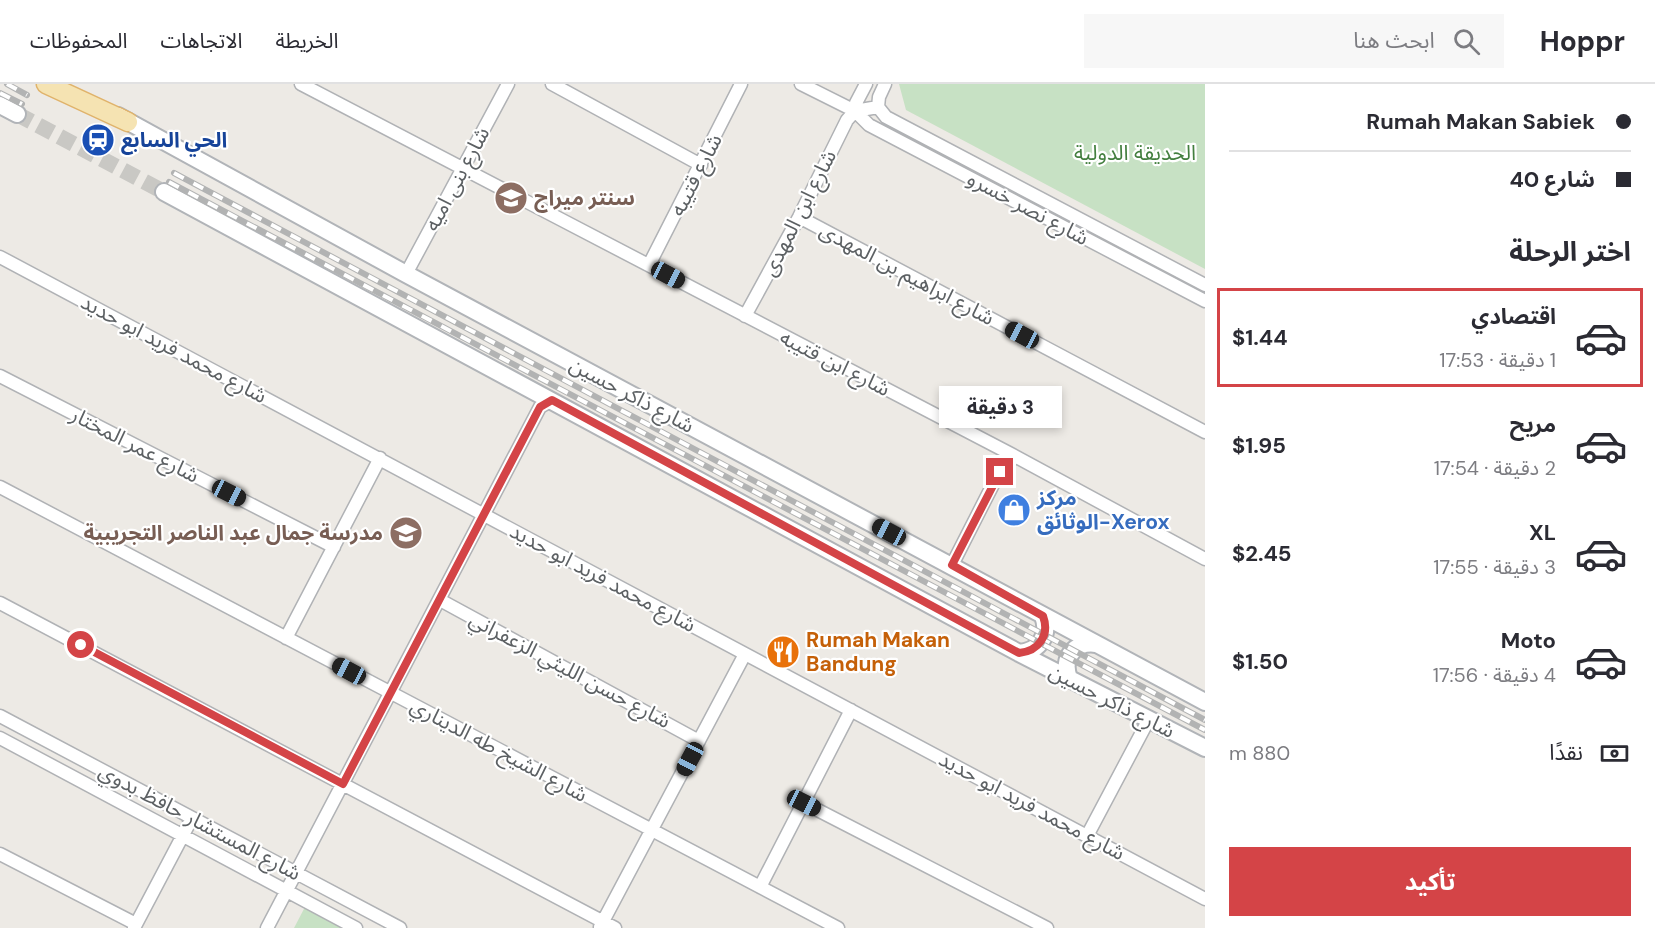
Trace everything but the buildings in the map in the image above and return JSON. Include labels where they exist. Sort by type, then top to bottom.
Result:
[{"type":"main road","points":[[46,84],[128,122]]},
{"type":"main road","name":"شارع ذاكر حسين","points":[[61,84],[406,274],[1205,702]]},
{"type":"main road","points":[[0,105],[17,114]]},
{"type":"main road","name":"شارع ذاكر حسين","points":[[164,192],[1019,653],[1205,748]]},
{"type":"main road","points":[[1019,653],[1031,651],[1040,644],[1045,633],[1043,616]]},
{"type":"main road","points":[[1069,678],[1066,667],[1071,652],[1080,645],[1096,644]]},
{"type":"street","name":"شارع ابن قتيبه","points":[[302,84],[1009,453],[1205,559]]},
{"type":"street","name":"شارع بنى اميه","points":[[406,274],[508,84]]},
{"type":"street","points":[[552,84],[701,165]]},
{"type":"street","name":"شارع قتيبه","points":[[649,265],[741,84]]},
{"type":"street","name":"شارع نصر خسرو","points":[[801,84],[855,111],[864,122],[1205,302]]},
{"type":"street","name":"شارع ابن المهدى","points":[[745,316],[799,217],[847,120],[855,111],[856,103],[866,84]]},
{"type":"street","points":[[878,129],[882,112],[879,97],[885,84]]},
{"type":"street","points":[[841,104],[847,120]]},
{"type":"street","points":[[855,111],[882,112]]},
{"type":"street","name":"شارع نصر خسرو","points":[[882,112],[1205,285]]},
{"type":"street","name":"شارع ابراهيم بن المهدى","points":[[799,217],[1205,432]]},
{"type":"street","name":"شارع محمد فريد ابو حديد","points":[[0,257],[1205,899]]},
{"type":"street","name":"شارع عمر المختار","points":[[0,376],[334,547]]},
{"type":"street","points":[[267,928],[540,407],[552,400]]},
{"type":"street","points":[[952,565],[1009,453]]},
{"type":"street","points":[[286,638],[380,459]]},
{"type":"street","name":"شارع الشيخ طه الديناري","points":[[0,487],[838,928]]},
{"type":"street","name":"شارع حسن الليثي الزعفراني","points":[[440,600],[699,741]]},
{"type":"street","points":[[0,603],[343,784],[602,925],[615,928]]},
{"type":"street","points":[[602,925],[746,654]]},
{"type":"street","points":[[760,887],[851,710]]},
{"type":"street","name":"شارع المستشار حافظ بدوي","points":[[0,716],[400,928]]},
{"type":"street","points":[[1087,836],[1149,719]]},
{"type":"street","name":"شارع المستشار حافظ بدوي","points":[[0,738],[356,928]]},
{"type":"street","points":[[804,803],[1047,928]]},
{"type":"street","points":[[0,854],[135,926],[192,818]]},
{"type":"green space","name":"الحديقة الدولية","points":[[899,84],[1205,84],[1205,269],[906,110]]},
{"type":"green space","points":[[305,907],[344,928],[294,928]]},
{"type":"tunnel","points":[[17,114],[164,192]]},
{"type":"railway","points":[[7,84],[27,95]]},
{"type":"railway","points":[[0,93],[22,104]]},
{"type":"railway","points":[[174,173],[1205,720]]},
{"type":"railway","points":[[169,182],[1205,730]]},
{"type":"place","name":"الحي السابع","points":[[98,140]]},
{"type":"place","name":"سنتر ميراج","points":[[511,198]]},
{"type":"place","name":"مركز الوثائق-Xerox","points":[[1014,510]]},
{"type":"place","name":"مدرسة جمال عبد الناصر التجريبية","points":[[406,533]]},
{"type":"place","name":"Rumah Makan Bandung","points":[[783,652]]},
{"type":"route","points":[[81,645],[343,784],[540,407],[545,402],[552,400],[1019,653],[1031,651],[1040,644],[1046,627],[1043,616],[952,565],[1000,472]]}]
